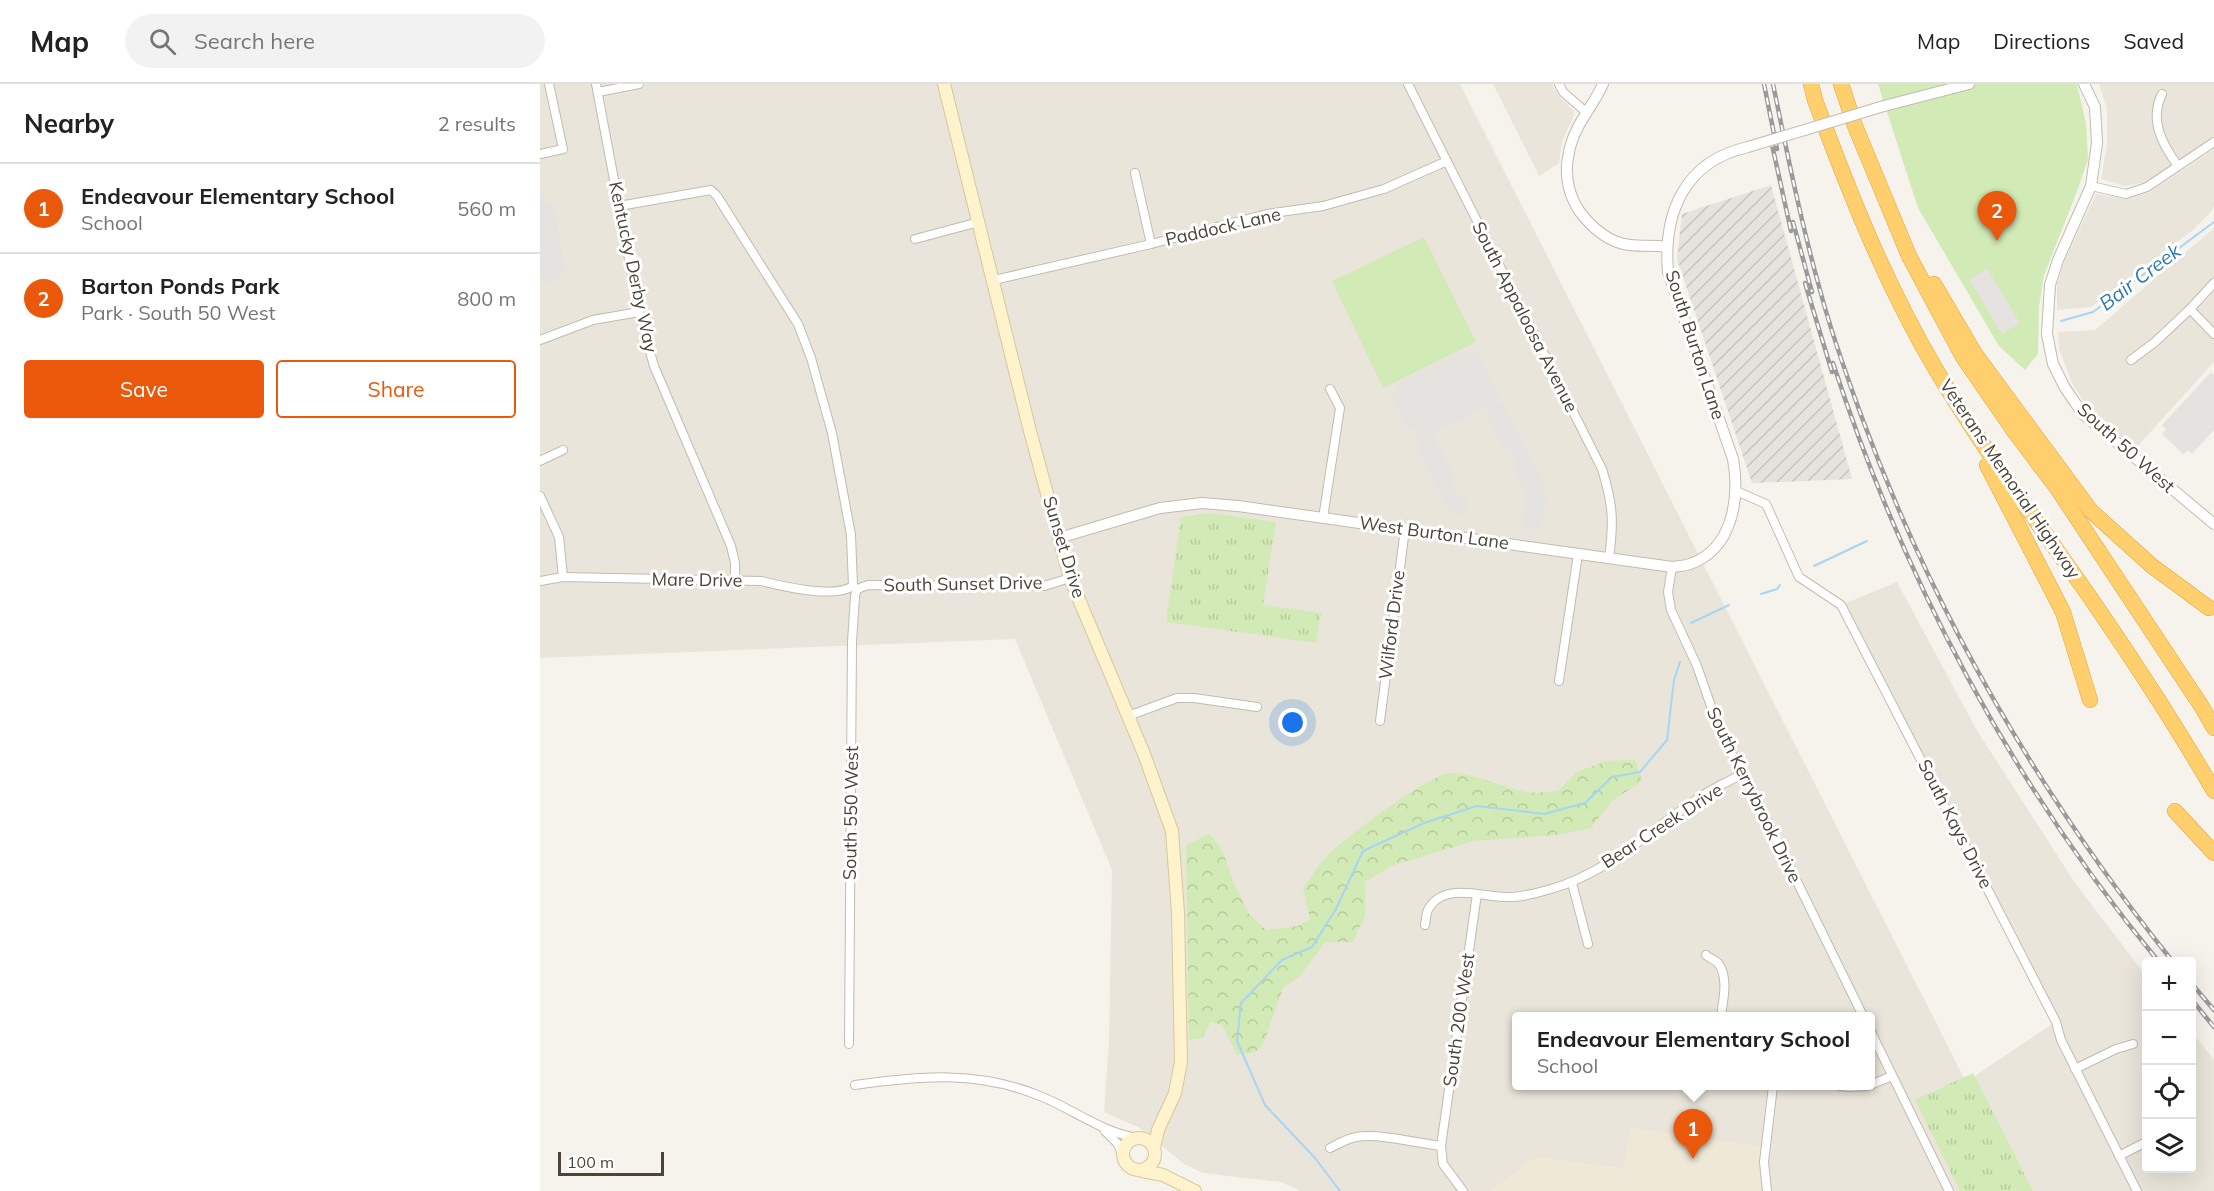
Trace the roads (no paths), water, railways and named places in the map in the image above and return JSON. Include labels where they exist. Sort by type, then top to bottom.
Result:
[{"type":"highway","name":"Veterans Memorial Highway","points":[[1811,84],[1828,136],[1892,289],[1935,367],[1987,452],[2088,595],[2178,730],[2214,791]]},
{"type":"highway","name":"Veterans Memorial Highway","points":[[1841,84],[1861,143],[1909,256],[1963,357],[2057,489],[2214,728]]},
{"type":"highway","points":[[1861,143],[1941,297],[1975,354],[2074,490],[2091,512],[2115,534],[2152,566],[2209,608]]},
{"type":"highway","points":[[1935,367],[2062,612],[2090,700]]},
{"type":"highway","points":[[2175,811],[2214,853]]},
{"type":"main road","name":"Sunset Drive","points":[[944,84],[1030,431],[1070,578],[1128,716],[1172,831],[1178,913],[1181,1041],[1178,1084],[1158,1130],[1155,1150]]},
{"type":"main road","points":[[1165,1115],[1139,1138],[1126,1145],[1123,1157],[1132,1169],[1163,1175],[1193,1189]]},
{"type":"main road","points":[[1139,1138],[1149,1141],[1162,1164],[1193,1189]]},
{"type":"main road","points":[[1142,1171],[1153,1164],[1155,1150]]},
{"type":"street","points":[[540,154],[563,149],[549,84]]},
{"type":"street","points":[[597,88],[639,84]]},
{"type":"street","name":"South Appaloosa Avenue","points":[[1408,84],[1602,470],[1610,494],[1613,524],[1609,558]]},
{"type":"street","points":[[1559,84],[1563,92],[1587,112]]},
{"type":"street","points":[[1603,84],[1572,142],[1566,170],[1569,190],[1588,223],[1602,234],[1620,243],[1666,248]]},
{"type":"street","name":"South Burton Lane","points":[[1733,459],[1668,272],[1666,248],[1673,211],[1683,190],[1700,170],[1732,150],[1969,84]]},
{"type":"street","name":"South 50 West","points":[[2084,84],[2095,107],[2097,143],[2091,186],[2058,260],[2050,285],[2047,334],[2053,364],[2065,388],[2084,414],[2214,524]]},
{"type":"street","name":"Kentucky Derby Way","points":[[597,88],[639,312],[654,366],[731,546],[735,563],[735,580]]},
{"type":"street","points":[[2162,94],[2157,105],[2159,131],[2167,151],[2178,166]]},
{"type":"street","points":[[2091,186],[2126,194],[2148,187],[2214,142]]},
{"type":"street","name":"Paddock Lane","points":[[994,280],[1268,214],[1323,206],[1384,189],[1447,160]]},
{"type":"street","points":[[1135,173],[1151,244]]},
{"type":"street","name":"South 550 West","points":[[619,207],[711,190],[717,196],[798,324],[811,358],[832,433],[851,535],[855,588],[852,642],[849,1044]]},
{"type":"street","points":[[915,239],[979,222]]},
{"type":"street","points":[[2131,360],[2155,342],[2214,283]]},
{"type":"street","points":[[2190,309],[2214,334]]},
{"type":"street","points":[[540,340],[593,320],[639,312]]},
{"type":"street","points":[[1323,518],[1340,408],[1330,389]]},
{"type":"street","points":[[540,461],[563,450]]},
{"type":"street","name":"West Burton Lane","points":[[1059,537],[1160,508],[1202,503],[1238,506],[1672,567],[1690,564],[1712,551],[1723,539],[1731,519],[1736,491],[1733,459]]},
{"type":"street","name":"South Kays Drive","points":[[1736,491],[1767,504],[1799,577],[1840,605],[2056,1023],[2061,1040],[2137,1191]]},
{"type":"street","points":[[540,496],[559,537],[563,577]]},
{"type":"street","name":"Wilford Drive","points":[[1380,721],[1405,529]]},
{"type":"street","points":[[1559,681],[1578,554]]},
{"type":"street","name":"South Kerrybrook Drive","points":[[1672,567],[1668,592],[1671,610],[1697,666],[1721,735],[1758,802],[1861,1012]]},
{"type":"street","name":"Mare Drive","points":[[540,580],[563,577],[735,580],[761,581],[789,588],[818,591],[855,588]]},
{"type":"street","name":"South Sunset Drive","points":[[855,588],[868,585],[1044,586],[1070,578]]},
{"type":"street","points":[[1128,716],[1177,698],[1194,698],[1257,707]]},
{"type":"street","name":"Bear Creek Drive","points":[[1425,926],[1428,908],[1437,900],[1463,892],[1506,897],[1527,896],[1572,883],[1629,850],[1706,794],[1742,774]]},
{"type":"street","points":[[1572,883],[1588,944]]},
{"type":"street","name":"South 200 West","points":[[1441,1146],[1477,894]]},
{"type":"street","points":[[1706,955],[1718,963],[1724,976],[1722,1012]]},
{"type":"street","points":[[1875,1040],[1949,1191]]},
{"type":"street","points":[[2076,1069],[2116,1048],[2133,1044]]},
{"type":"street","points":[[855,1085],[929,1076],[978,1079],[1012,1086],[1041,1096],[1100,1127],[1125,1136],[1139,1138]]},
{"type":"street","points":[[1875,1083],[1892,1076]]},
{"type":"street","points":[[1767,1191],[1764,1162],[1773,1090]]},
{"type":"street","points":[[1100,1127],[1119,1144],[1123,1157]]},
{"type":"street","points":[[1330,1148],[1346,1139],[1358,1136],[1441,1146],[1443,1164],[1463,1191]]},
{"type":"street","points":[[2119,1156],[2142,1144]]},
{"type":"waterway","name":"Bair Creek","points":[[2061,321],[2093,312],[2214,222]]},
{"type":"waterway","name":"Bair Creek","points":[[1814,566],[1867,541]]},
{"type":"waterway","name":"Bair Creek","points":[[1761,594],[1777,589],[1780,585]]},
{"type":"waterway","name":"Bair Creek","points":[[1691,623],[1729,605]]},
{"type":"waterway","name":"Bair Creek","points":[[1340,1191],[1315,1158],[1265,1105],[1237,1041],[1241,1003],[1282,960],[1312,947],[1336,909],[1363,851],[1424,823],[1477,806],[1544,814],[1585,803],[1612,777],[1640,772],[1667,740],[1674,680],[1680,662]]},
{"type":"railway","points":[[1764,84],[1777,149]]},
{"type":"railway","points":[[1773,84],[1800,213],[1829,321],[1861,415],[1922,561],[1994,701],[2035,768],[2124,899],[2169,957]]},
{"type":"railway","points":[[1771,140],[1791,231]]},
{"type":"railway","points":[[1793,222],[1812,292]]},
{"type":"railway","points":[[1805,283],[1832,372]]},
{"type":"railway","points":[[1833,363],[1861,444],[1893,523],[1968,678],[2011,753],[2057,825],[2106,895],[2155,957]]},
{"type":"railway","points":[[2196,989],[2214,1010]]},
{"type":"railway","points":[[2196,1005],[2214,1027]]},
{"type":"place","name":"Barton Ponds Park","points":[[1997,241]]},
{"type":"place","name":"Endeavour Elementary School","points":[[1693,1159]]}]
